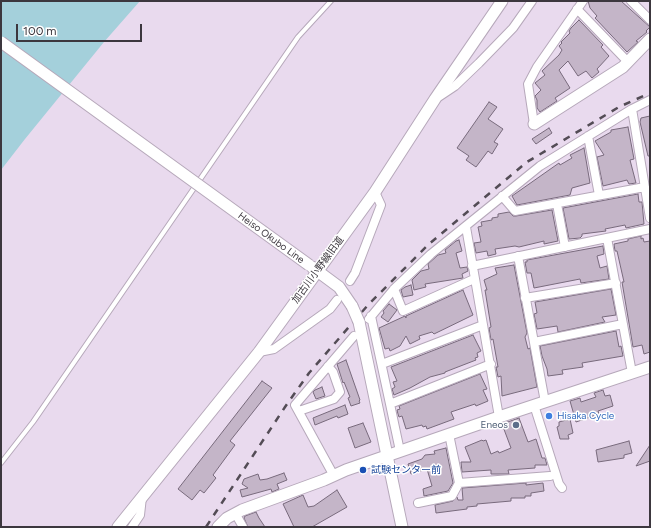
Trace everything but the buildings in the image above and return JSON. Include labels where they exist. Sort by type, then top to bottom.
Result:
[{"type":"street","name":"加古川小野線旧道","points":[[118,527],[259,352],[313,268],[375,192],[435,99],[502,1]]},
{"type":"street","points":[[435,99],[455,86],[479,63],[513,28],[532,1]]},
{"type":"street","points":[[582,1],[536,67],[528,84],[534,124],[623,67],[650,39]]},
{"type":"street","points":[[631,1],[650,20]]},
{"type":"street","points":[[577,9],[628,62]]},
{"type":"street","name":"Heiso Okubo Line","points":[[1,42],[339,287],[352,306],[366,319],[388,456],[402,527]]},
{"type":"street","points":[[400,451],[382,364],[366,319],[394,289],[431,254],[540,166],[632,109],[650,100]]},
{"type":"street","points":[[632,109],[646,168],[645,187],[650,218]]},
{"type":"street","points":[[588,136],[600,195]]},
{"type":"street","points":[[502,196],[515,211],[645,187]]},
{"type":"street","points":[[350,281],[355,273],[381,205],[375,192]]},
{"type":"street","points":[[557,204],[565,247]]},
{"type":"street","points":[[466,227],[499,417]]},
{"type":"street","points":[[472,266],[650,230]]},
{"type":"street","points":[[607,238],[632,373]]},
{"type":"street","points":[[518,256],[545,402]]},
{"type":"street","points":[[394,289],[403,311],[474,279]]},
{"type":"street","points":[[526,298],[616,283]]},
{"type":"street","points":[[259,352],[274,349],[330,309],[337,300]]},
{"type":"street","points":[[534,342],[623,324]]},
{"type":"street","points":[[382,364],[483,325]]},
{"type":"street","points":[[297,408],[328,366],[354,336]]},
{"type":"street","points":[[390,404],[490,364]]},
{"type":"street","points":[[297,408],[334,399],[340,392],[333,372],[328,366]]},
{"type":"street","points":[[218,527],[227,518],[235,513],[400,451],[650,367]]},
{"type":"street","points":[[534,405],[559,484],[562,488]]},
{"type":"street","points":[[297,408],[334,476]]},
{"type":"street","points":[[423,505],[452,496],[459,483],[449,434]]},
{"type":"street","points":[[459,483],[550,476]]},
{"type":"street","points":[[132,527],[140,515],[142,496]]},
{"type":"street","points":[[235,513],[243,527]]},
{"type":"lane","points":[[1,463],[33,422],[298,36],[331,1]]},
{"type":"water","points":[[1,1],[140,1],[104,42],[1,170]]},
{"type":"railway","points":[[206,527],[309,373],[368,305],[429,244],[527,162],[619,107],[650,93]]},
{"type":"place","name":"Hisaka Cycle","points":[[549,416]]},
{"type":"place","name":"Eneos","points":[[516,425]]},
{"type":"place","name":"試験センター前","points":[[363,470]]}]
